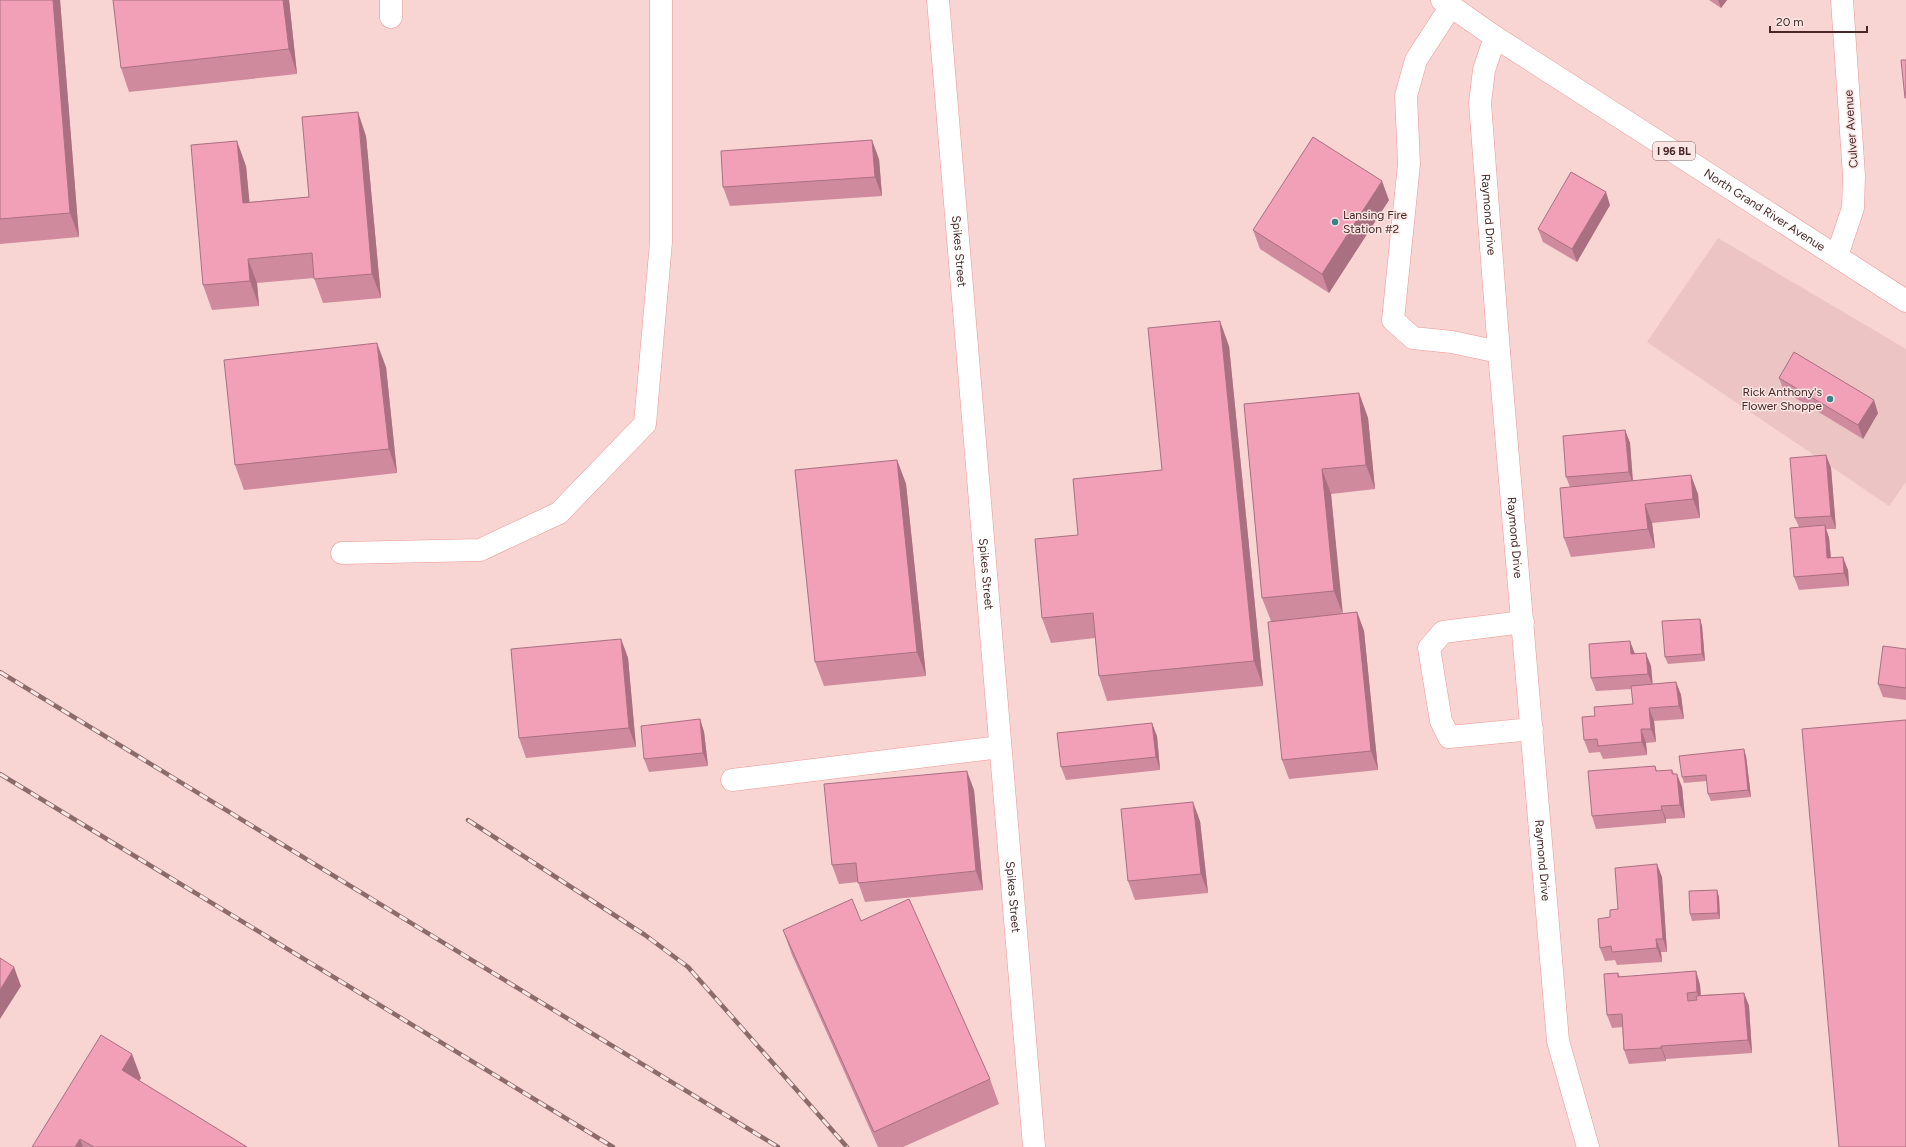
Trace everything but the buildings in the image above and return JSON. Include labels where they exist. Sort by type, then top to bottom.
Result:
[{"type":"street","points":[[342,553],[480,550],[559,513],[645,424],[661,242],[661,0]]},
{"type":"street","name":"Spikes Street","points":[[938,0],[1034,1147]]},
{"type":"street","name":"Culver Avenue","points":[[1837,256],[1853,208],[1854,176],[1842,0]]},
{"type":"street","points":[[1446,3],[1416,60],[1406,96],[1409,164],[1393,320],[1413,338],[1452,342],[1499,352]]},
{"type":"street","name":"North Grand River Avenue","points":[[1446,3],[1495,37],[1906,301]]},
{"type":"street","name":"Raymond Drive","points":[[1495,37],[1484,70],[1480,103],[1499,352],[1558,1041],[1588,1147]]},
{"type":"street","points":[[1523,622],[1443,632],[1429,648],[1441,721],[1448,737],[1532,729]]},
{"type":"street","points":[[732,780],[1000,747]]},
{"type":"shaded area","points":[[1718,238],[1906,349],[1906,482],[1889,506],[1647,342]]},
{"type":"railway","points":[[0,672],[778,1147]]},
{"type":"railway","points":[[0,774],[613,1147]]},
{"type":"railway","points":[[468,820],[645,935],[688,967],[847,1147]]},
{"type":"place","name":"Lansing Fire Station #2","points":[[1335,222]]},
{"type":"place","name":"Rick Anthony's Flower Shoppe","points":[[1830,399]]}]
